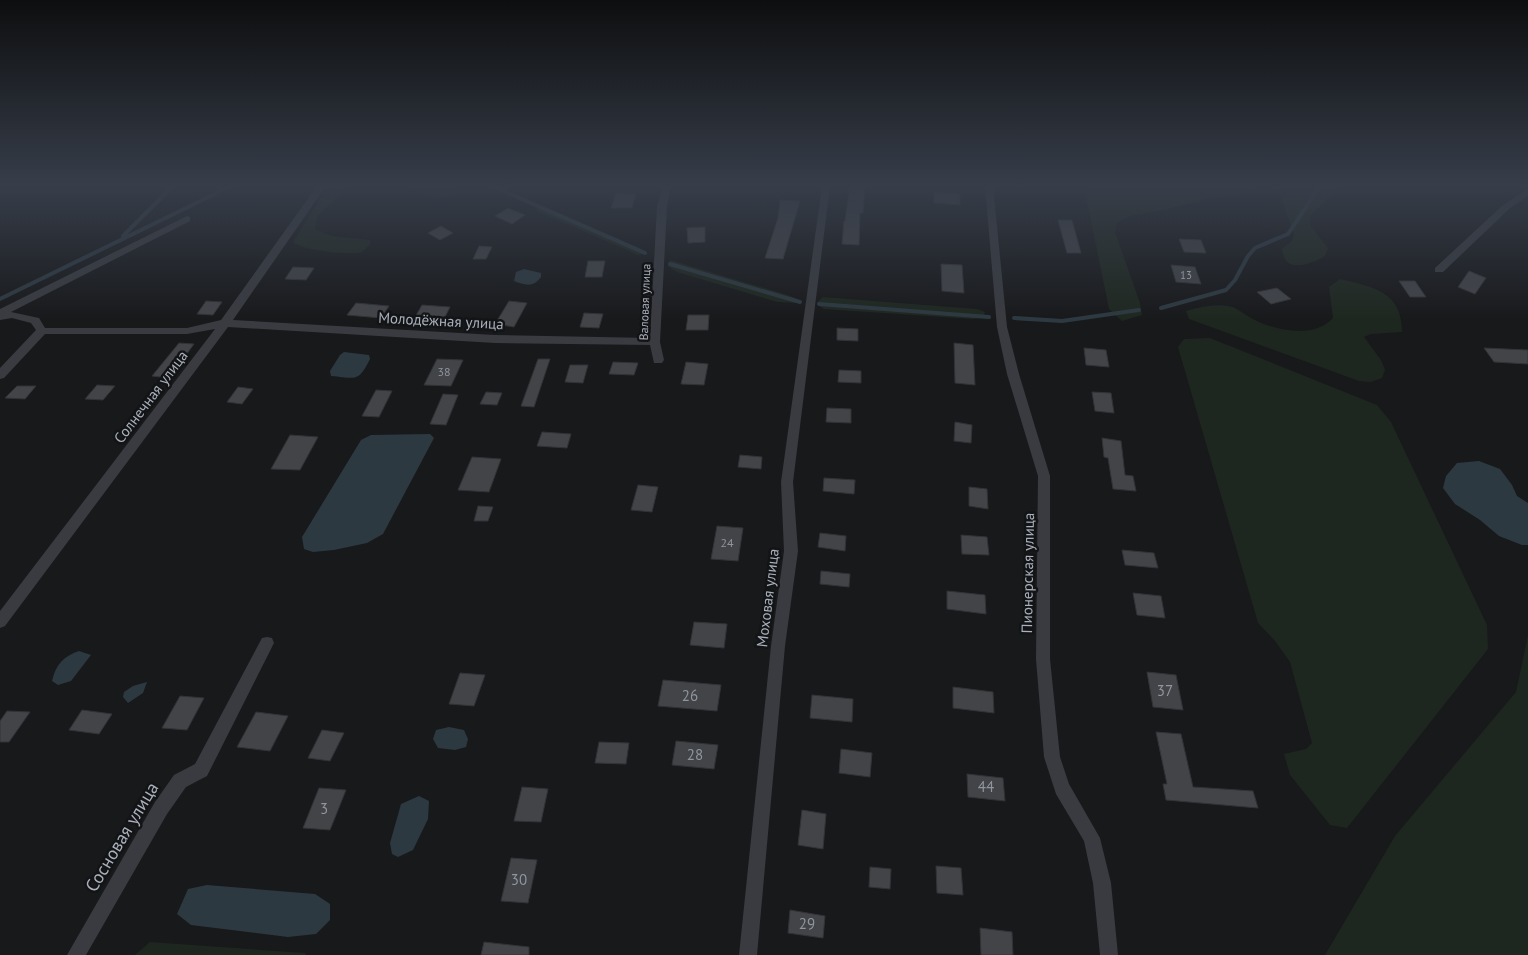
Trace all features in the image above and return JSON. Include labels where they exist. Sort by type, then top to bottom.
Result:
[{"type":"street","points":[[0,313],[164,231]]},
{"type":"street","name":"Солнечная улица","points":[[0,622],[225,323],[290,231]]},
{"type":"street","name":"Валовая улица","points":[[658,360],[655,342],[661,231]]},
{"type":"street","name":"Моховая улица","points":[[748,955],[778,646],[791,551],[787,482],[820,231]]},
{"type":"street","name":"Пионерская улица","points":[[993,231],[1002,327],[1013,374],[1044,476],[1043,659],[1052,757],[1062,788],[1092,838],[1102,883],[1109,955]]},
{"type":"street","points":[[1439,270],[1481,231]]},
{"type":"street","points":[[0,317],[12,316],[35,320],[42,331],[0,375]]},
{"type":"street","name":"Молодёжная улица","points":[[42,331],[187,331],[225,323],[487,339],[655,342]]},
{"type":"street","name":"Сосновая улица","points":[[76,955],[161,808],[180,781],[201,770],[267,643]]},
{"type":"shaded area","points":[[300,231],[319,231],[332,236],[370,240],[370,244],[362,252],[348,253],[326,252],[305,248],[293,242]]},
{"type":"shaded area","points":[[582,231],[599,231],[642,249],[645,253],[638,255]]},
{"type":"shaded area","points":[[1093,231],[1115,231],[1140,303],[1142,315],[1122,321],[1109,309]]},
{"type":"shaded area","points":[[1293,231],[1314,231],[1328,248],[1325,256],[1299,265],[1287,262],[1282,249],[1292,241]]},
{"type":"shaded area","points":[[670,260],[797,299],[795,303],[777,302],[677,272],[668,266]]},
{"type":"shaded area","points":[[524,269],[541,273],[541,277],[532,284],[514,281],[516,272]]},
{"type":"shaded area","points":[[1340,279],[1374,288],[1383,293],[1391,299],[1401,318],[1402,332],[1371,334],[1364,337],[1381,360],[1385,370],[1382,378],[1371,382],[1359,381],[1189,319],[1186,311],[1221,305],[1233,307],[1250,318],[1273,327],[1294,331],[1316,329],[1325,325],[1333,318],[1329,287]]},
{"type":"shaded area","points":[[823,297],[977,309],[985,312],[983,318],[972,319],[824,309],[817,302]]},
{"type":"shaded area","points":[[1210,338],[1377,405],[1391,422],[1487,625],[1488,649],[1347,828],[1330,825],[1290,775],[1284,754],[1306,749],[1312,743],[1290,662],[1275,641],[1258,623],[1178,347],[1184,339]]},
{"type":"shaded area","points":[[344,352],[369,355],[370,359],[359,375],[351,378],[331,376],[330,371]]},
{"type":"shaded area","points":[[430,434],[434,438],[383,534],[367,543],[334,550],[313,552],[304,549],[302,537],[361,440],[371,435]]},
{"type":"shaded area","points":[[1479,461],[1500,469],[1512,485],[1517,496],[1528,503],[1528,545],[1522,545],[1499,536],[1480,520],[1455,504],[1443,488],[1446,476],[1457,463]]},
{"type":"shaded area","points":[[1528,635],[1528,955],[1325,955],[1395,836],[1516,692]]},
{"type":"shaded area","points":[[79,651],[91,655],[71,681],[58,685],[52,681],[58,665],[69,655]]},
{"type":"shaded area","points":[[147,682],[143,693],[128,703],[123,697],[124,692],[133,686]]},
{"type":"shaded area","points":[[449,727],[464,730],[468,739],[466,747],[455,750],[438,748],[433,739],[436,730]]},
{"type":"shaded area","points":[[419,796],[429,801],[428,819],[413,850],[398,857],[392,854],[390,843],[401,804]]},
{"type":"shaded area","points":[[207,885],[315,894],[330,904],[330,920],[316,934],[288,937],[191,925],[177,914],[188,889]]},
{"type":"shaded area","points":[[150,942],[305,953],[306,955],[135,955]]},
{"type":"building","points":[[433,231],[449,231],[453,233],[440,240],[428,233]]},
{"type":"building","points":[[687,231],[705,231],[705,242],[688,243]]},
{"type":"building","points":[[774,231],[791,231],[783,259],[765,258]]},
{"type":"building","points":[[843,231],[859,231],[859,245],[842,244]]},
{"type":"building","points":[[1061,231],[1075,231],[1081,253],[1067,253]]},
{"type":"building","points":[[1179,239],[1201,240],[1206,253],[1184,252]]},
{"type":"building","points":[[479,246],[492,247],[486,259],[473,259]]},
{"type":"building","points":[[588,261],[605,261],[602,277],[585,277]]},
{"type":"building","points":[[941,264],[962,265],[964,293],[942,291]]},
{"type":"building","points":[[1171,265],[1195,267],[1201,284],[1176,282]]},
{"type":"building","points":[[293,267],[314,268],[306,280],[285,279]]},
{"type":"building","points":[[1469,271],[1486,278],[1475,294],[1458,287]]},
{"type":"building","points":[[1399,281],[1415,281],[1426,297],[1410,297]]},
{"type":"building","points":[[1277,288],[1291,299],[1271,304],[1257,292]]},
{"type":"building","points":[[206,301],[222,302],[213,315],[197,314]]},
{"type":"building","points":[[509,301],[527,303],[514,327],[495,324]]},
{"type":"building","points":[[356,303],[389,306],[381,318],[347,315]]},
{"type":"building","points":[[422,305],[450,307],[443,321],[414,319]]},
{"type":"building","points":[[584,313],[603,314],[599,328],[580,327]]},
{"type":"building","points":[[688,315],[709,315],[708,330],[686,330]]},
{"type":"building","points":[[837,328],[858,329],[858,341],[837,340]]},
{"type":"building","points":[[179,343],[194,344],[169,378],[152,376]]},
{"type":"building","points":[[954,343],[973,345],[975,385],[955,383]]},
{"type":"building","points":[[1084,348],[1106,350],[1109,367],[1086,365]]},
{"type":"building","points":[[1484,348],[1528,350],[1528,364],[1494,362]]},
{"type":"building","points":[[437,359],[463,360],[451,386],[424,385]]},
{"type":"building","points":[[538,359],[550,359],[534,407],[521,406]]},
{"type":"building","points":[[613,362],[638,363],[634,375],[609,374]]},
{"type":"building","points":[[686,362],[708,364],[704,385],[681,384]]},
{"type":"building","points":[[570,365],[588,365],[583,383],[565,382]]},
{"type":"building","points":[[839,370],[861,371],[861,383],[838,382]]},
{"type":"building","points":[[97,385],[115,386],[103,400],[85,399]]},
{"type":"building","points":[[17,386],[36,386],[25,399],[5,398]]},
{"type":"building","points":[[238,387],[253,389],[242,404],[227,402]]},
{"type":"building","points":[[376,390],[392,391],[379,417],[362,416]]},
{"type":"building","points":[[486,392],[502,393],[497,405],[480,404]]},
{"type":"building","points":[[1092,392],[1111,393],[1114,413],[1095,411]]},
{"type":"building","points":[[443,394],[458,395],[446,425],[430,424]]},
{"type":"building","points":[[827,408],[851,409],[851,423],[826,422]]},
{"type":"building","points":[[955,422],[972,425],[971,443],[954,441]]},
{"type":"building","points":[[542,432],[571,434],[567,448],[537,446]]},
{"type":"building","points":[[290,435],[318,437],[300,470],[271,469]]},
{"type":"building","points":[[1102,438],[1121,441],[1125,475],[1133,476],[1136,491],[1113,489],[1108,458],[1104,457]]},
{"type":"building","points":[[740,455],[762,457],[761,469],[738,467]]},
{"type":"building","points":[[472,457],[501,459],[489,492],[458,490]]},
{"type":"building","points":[[824,478],[855,480],[854,494],[823,491]]},
{"type":"building","points":[[638,485],[658,487],[652,512],[631,510]]},
{"type":"building","points":[[969,487],[987,489],[988,509],[969,506]]},
{"type":"building","points":[[478,506],[493,507],[488,521],[474,521]]},
{"type":"building","points":[[717,526],[743,528],[738,561],[711,559]]},
{"type":"building","points":[[820,533],[846,536],[845,551],[818,547]]},
{"type":"building","points":[[961,535],[987,537],[989,555],[962,554]]},
{"type":"building","points":[[1122,550],[1154,553],[1158,568],[1125,565]]},
{"type":"building","points":[[821,571],[850,574],[849,587],[820,584]]},
{"type":"building","points":[[947,591],[985,595],[986,614],[947,609]]},
{"type":"building","points":[[1133,593],[1161,596],[1165,618],[1137,615]]},
{"type":"building","points":[[694,622],[727,624],[724,648],[690,645]]},
{"type":"building","points":[[1147,672],[1176,675],[1183,710],[1153,707]]},
{"type":"building","points":[[460,673],[485,675],[474,706],[449,704]]},
{"type":"building","points":[[663,680],[721,685],[717,711],[658,706]]},
{"type":"building","points":[[953,687],[993,692],[994,713],[953,708]]},
{"type":"building","points":[[812,695],[853,699],[852,722],[810,718]]},
{"type":"building","points":[[180,696],[204,698],[187,730],[162,728]]},
{"type":"building","points":[[82,710],[112,714],[99,734],[69,730]]},
{"type":"building","points":[[7,711],[30,712],[9,742],[0,742],[0,721]]},
{"type":"building","points":[[256,712],[288,716],[270,751],[237,747]]},
{"type":"building","points":[[322,730],[344,733],[330,761],[308,758]]},
{"type":"building","points":[[1156,732],[1181,734],[1193,787],[1253,791],[1258,808],[1166,800],[1163,784],[1167,784]]},
{"type":"building","points":[[676,741],[718,745],[714,769],[672,765]]},
{"type":"building","points":[[599,742],[629,743],[626,764],[595,763]]},
{"type":"building","points":[[841,749],[872,753],[870,777],[839,773]]},
{"type":"building","points":[[967,774],[1003,778],[1005,801],[968,797]]},
{"type":"building","points":[[522,787],[548,789],[541,822],[514,821]]},
{"type":"building","points":[[319,788],[346,790],[330,830],[303,828]]},
{"type":"building","points":[[802,810],[826,814],[823,849],[798,845]]},
{"type":"building","points":[[511,858],[537,860],[528,903],[501,901]]},
{"type":"building","points":[[936,866],[961,868],[963,895],[937,893]]},
{"type":"building","points":[[870,867],[891,869],[890,889],[869,887]]},
{"type":"building","points":[[790,910],[825,916],[823,938],[788,933]]},
{"type":"building","points":[[980,928],[1012,932],[1013,955],[981,955]]},
{"type":"building","points":[[484,942],[529,947],[529,955],[481,955]]},
{"type":"waterway","points":[[123,236],[128,231]]},
{"type":"waterway","points":[[0,299],[140,231]]},
{"type":"waterway","points":[[594,231],[645,253]]},
{"type":"waterway","points":[[1161,308],[1226,290],[1235,280],[1248,256],[1255,248],[1288,234],[1290,231]]},
{"type":"waterway","points":[[670,264],[800,302]]},
{"type":"waterway","points":[[819,304],[989,317]]},
{"type":"waterway","points":[[1014,318],[1062,321],[1139,310]]}]
